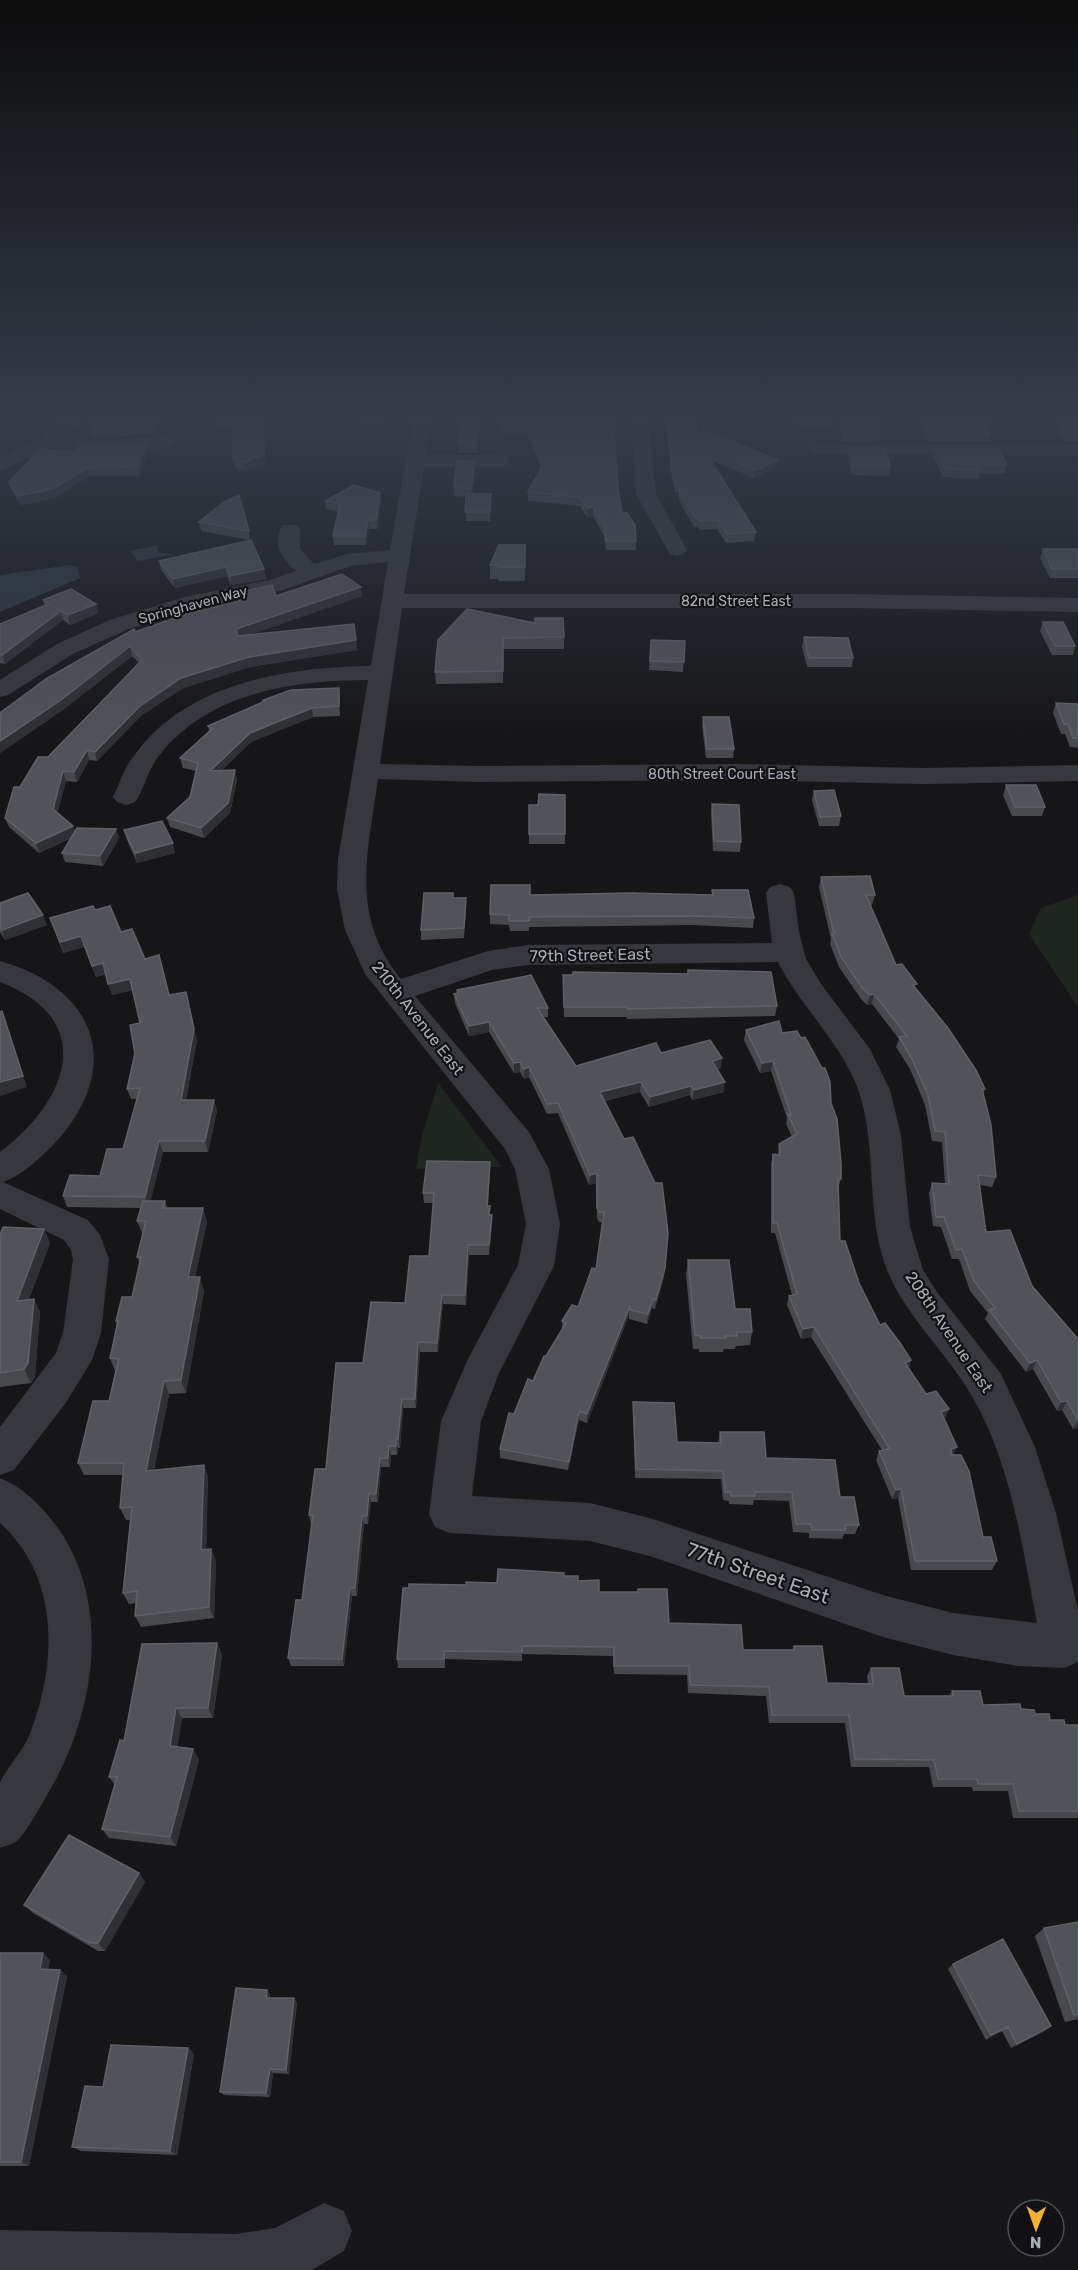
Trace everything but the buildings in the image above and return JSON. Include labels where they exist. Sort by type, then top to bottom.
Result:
[{"type":"street","name":"210th Avenue East","points":[[405,521],[354,848],[351,890],[362,944],[375,967],[517,1141],[532,1169],[543,1224],[536,1266],[481,1370],[461,1421],[450,1514]]},
{"type":"street","points":[[660,521],[677,550]]},
{"type":"street","points":[[290,529],[287,544],[290,552],[295,559],[312,572]]},
{"type":"street","name":"Springhaven Way","points":[[0,690],[65,649],[118,625],[193,602],[274,585],[347,560],[400,555]]},
{"type":"street","name":"82nd Street East","points":[[394,601],[864,601],[1078,605]]},
{"type":"street","points":[[126,797],[140,765],[153,747],[184,720],[203,708],[245,690],[297,677],[341,672],[380,673]]},
{"type":"street","name":"80th Street Court East","points":[[367,769],[389,773],[478,774],[736,772],[923,776],[1078,773]]},
{"type":"street","name":"208th Avenue East","points":[[780,893],[789,952],[796,968],[860,1058],[875,1093],[884,1127],[888,1195],[894,1237],[906,1273],[933,1316],[987,1385],[1014,1438],[1037,1521],[1064,1646]]},
{"type":"street","name":"79th Street East","points":[[395,992],[488,961],[528,955],[789,952]]},
{"type":"street","points":[[0,971],[34,984],[55,999],[67,1013],[75,1029],[80,1053],[72,1089],[59,1114],[27,1150],[0,1170]]},
{"type":"street","points":[[0,1194],[76,1230],[88,1245],[91,1259],[82,1333],[73,1360],[0,1457]]},
{"type":"street","points":[[0,1497],[20,1512],[40,1535],[56,1561],[68,1600],[72,1638],[70,1667],[62,1706],[47,1746],[32,1777],[0,1824]]},
{"type":"street","name":"77th Street East","points":[[450,1514],[590,1522],[653,1538],[883,1616],[954,1634],[1018,1644],[1064,1646]]},
{"type":"street","points":[[0,2258],[236,2262],[284,2255],[324,2231]]},
{"type":"shaded area","points":[[157,546],[159,553],[175,554],[138,561],[130,551]]},
{"type":"shaded area","points":[[70,565],[78,567],[80,578],[0,612],[0,575]]},
{"type":"shaded area","points":[[1078,895],[1078,1007],[1029,934],[1041,908]]},
{"type":"shaded area","points":[[438,1083],[502,1167],[416,1169],[421,1139]]}]
